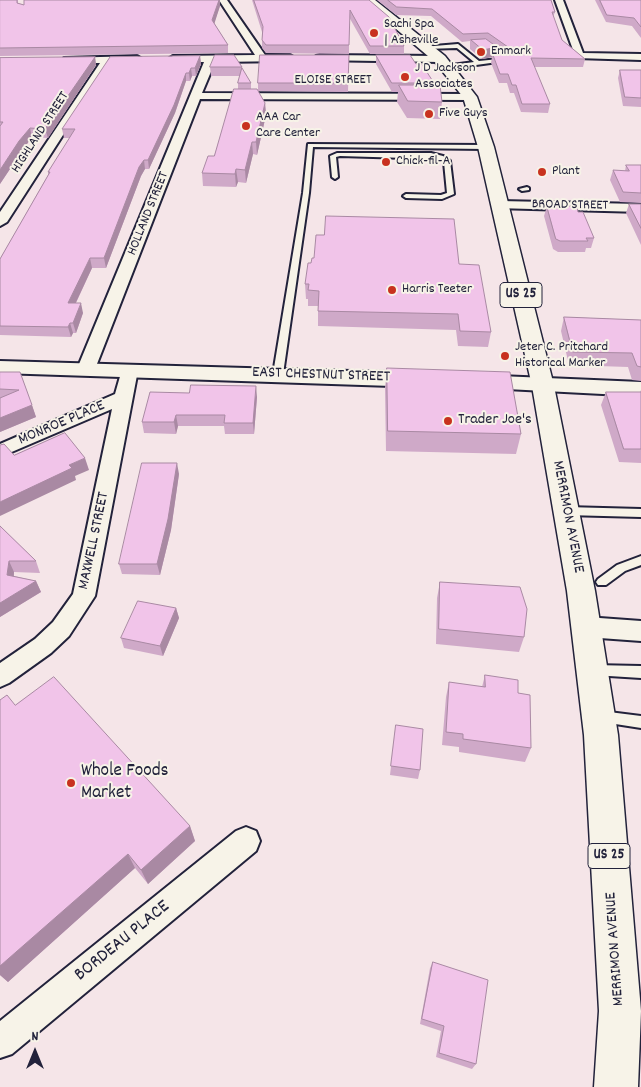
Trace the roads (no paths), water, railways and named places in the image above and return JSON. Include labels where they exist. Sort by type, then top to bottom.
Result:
[{"type":"main road","name":"MERRIMON AVENUE","points":[[368,0],[443,63],[463,85],[470,97],[486,147],[543,386],[593,670],[630,1012],[616,1087]]},
{"type":"street","points":[[223,0],[262,58]]},
{"type":"street","points":[[559,0],[580,56],[641,57]]},
{"type":"street","name":"HOLLAND STREET","points":[[86,369],[211,58]]},
{"type":"street","points":[[164,59],[304,58],[443,63]]},
{"type":"street","points":[[54,60],[145,59]]},
{"type":"street","name":"HIGHLAND STREET","points":[[0,222],[106,60]]},
{"type":"street","name":"ELOISE STREET","points":[[196,96],[470,97]]},
{"type":"street","name":"BROAD STREET","points":[[500,204],[641,208]]},
{"type":"street","name":"EAST CHESTNUT STREET","points":[[0,367],[278,374],[641,389]]},
{"type":"street","name":"MAXWELL STREET","points":[[0,676],[43,646],[61,629],[84,596],[129,370]]},
{"type":"street","name":"MONROE PLACE","points":[[0,451],[124,397]]},
{"type":"street","points":[[586,627],[641,631]]},
{"type":"street","name":"BORDEAU PLACE","points":[[0,1042],[246,841]]},
{"type":"lane","points":[[443,63],[478,63],[504,58],[486,44],[474,44]]},
{"type":"lane","points":[[425,47],[466,45]]},
{"type":"lane","points":[[458,46],[478,63]]},
{"type":"lane","points":[[278,374],[306,194],[310,145],[486,147]]},
{"type":"lane","points":[[335,177],[333,156],[339,154],[431,155],[441,157],[446,161],[451,194],[442,197],[406,196]]},
{"type":"lane","points":[[566,511],[641,514]]},
{"type":"lane","points":[[602,582],[621,568],[641,560]]},
{"type":"lane","points":[[593,670],[641,672]]},
{"type":"lane","points":[[599,717],[641,722]]},
{"type":"place","name":"Sachi Spa | Asheville","points":[[374,33]]},
{"type":"place","name":"Enmark","points":[[481,52]]},
{"type":"place","name":"J D Jackson Associates","points":[[405,77]]},
{"type":"place","name":"Five Guys","points":[[429,114]]},
{"type":"place","name":"AAA Car Care Center","points":[[246,126]]},
{"type":"place","name":"Chick-fil-A","points":[[386,162]]},
{"type":"place","name":"Plant","points":[[542,172]]},
{"type":"place","name":"Harris Teeter","points":[[392,290]]},
{"type":"place","name":"Jeter C. Pritchard Historical Marker","points":[[505,356]]},
{"type":"place","name":"Trader Joe's","points":[[448,421]]},
{"type":"place","name":"Whole Foods Market","points":[[71,783]]}]
